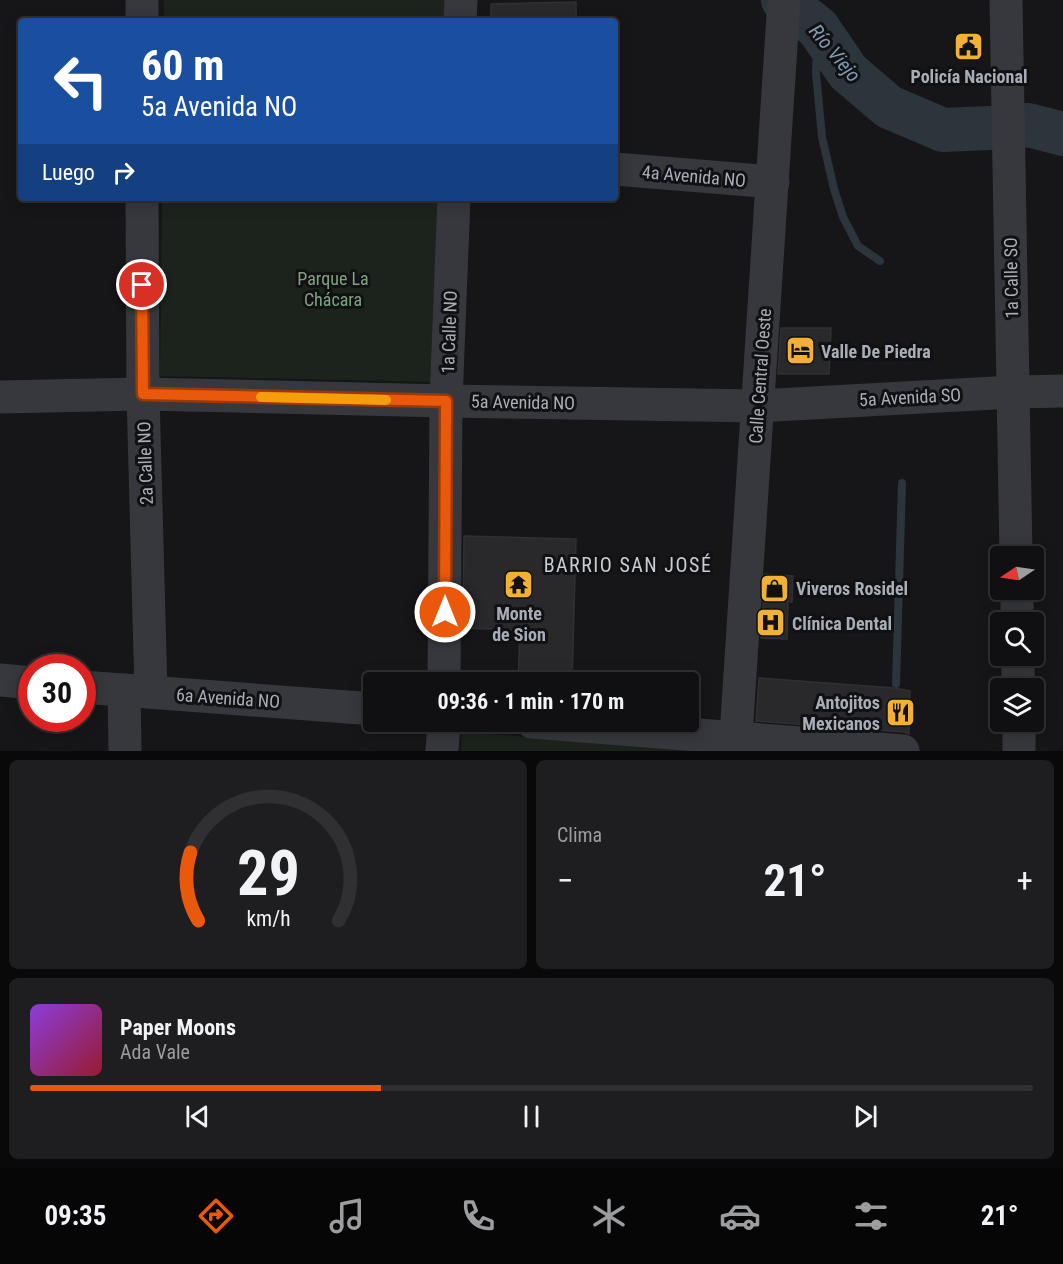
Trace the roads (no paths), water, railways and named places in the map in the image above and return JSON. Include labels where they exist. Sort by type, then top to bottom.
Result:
[{"type":"street","points":[[142,0],[142,18]]},
{"type":"street","points":[[460,18],[461,0]]},
{"type":"street","name":"1a Calle SO","points":[[1006,0],[1016,546]]},
{"type":"street","name":"Calle Central Oeste","points":[[735,744],[783,9]]},
{"type":"street","name":"4a Avenida NO","points":[[618,169],[773,182]]},
{"type":"street","name":"2a Calle NO","points":[[125,751],[137,691],[143,394],[142,201]]},
{"type":"street","name":"1a Calle NO","points":[[444,672],[446,401],[454,201]]},
{"type":"street","name":"5a Avenida SO","points":[[758,406],[1063,391]]},
{"type":"street","name":"5a Avenida NO","points":[[0,397],[143,394],[758,406]]},
{"type":"street","points":[[0,680],[18,682]]},
{"type":"street","name":"6a Avenida NO","points":[[96,688],[363,708]]},
{"type":"street","points":[[442,751],[443,732]]},
{"type":"street","points":[[624,732],[735,744],[889,750]]},
{"type":"street","points":[[1019,732],[1019,751]]},
{"type":"waterway","name":"Río Viejo","points":[[783,0],[818,28],[848,72],[889,107],[943,130],[990,128]]},
{"type":"waterway","points":[[818,28],[816,73],[822,137],[834,189],[843,217],[858,246],[880,261]]},
{"type":"waterway","name":"Río Viejo","points":[[1017,126],[1028,125],[1063,134]]},
{"type":"waterway","points":[[896,684],[902,483]]},
{"type":"place","name":"Policía Nacional","points":[[969,47]]},
{"type":"place","name":"Valle De Piedra","points":[[800,351]]},
{"type":"place","name":"Monte de Sion","points":[[519,584]]},
{"type":"place","name":"Viveros Rosidel","points":[[775,588]]},
{"type":"place","name":"Clínica Dental","points":[[771,623]]},
{"type":"place","name":"Antojitos Mexicanos","points":[[901,712]]},
{"type":"district","name":"BARRIO SAN JOSÉ","points":[[628,565]]},
{"type":"park label","name":"Parque La Chácara","points":[[333,288]]}]
